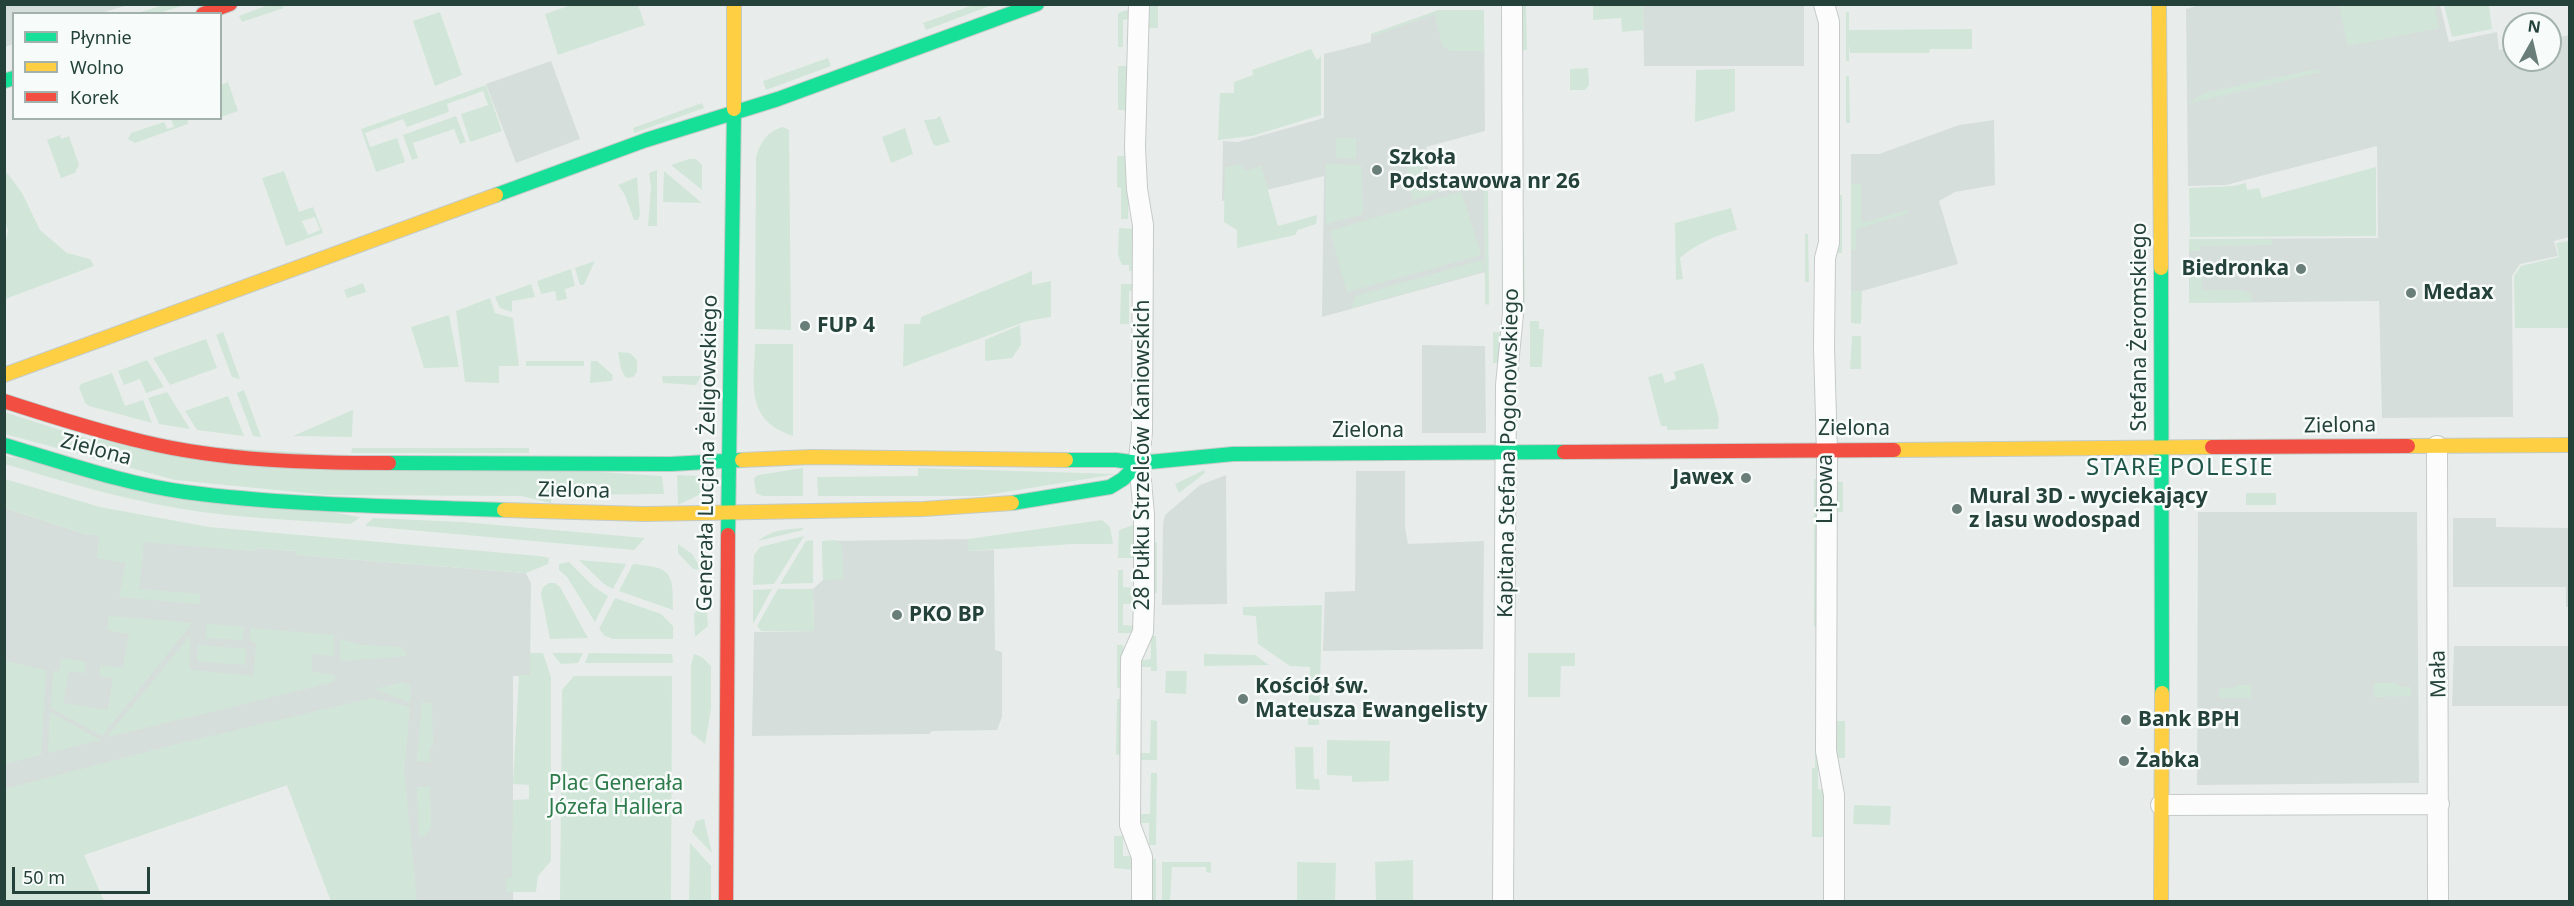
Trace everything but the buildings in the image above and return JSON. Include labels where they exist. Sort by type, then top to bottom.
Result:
[{"type":"street","points":[[208,12],[230,4]]},
{"type":"street","name":"Generała Lucjana Żeligowskiego","points":[[726,902],[728,460],[734,4]]},
{"type":"street","points":[[4,375],[639,142],[778,99],[1037,4]]},
{"type":"street","name":"28 Pułku Strzelców Kaniowskich","points":[[1139,4],[1135,147],[1137,189],[1143,225],[1142,432],[1139,463],[1144,515],[1144,601],[1143,632],[1131,659],[1130,825],[1142,857],[1142,902]]},
{"type":"street","name":"Kapitana Stefana Pogonowskiego","points":[[1503,902],[1506,452],[1508,353],[1513,314],[1512,4]]},
{"type":"street","name":"Lipowa","points":[[1824,4],[1829,22],[1830,66],[1829,243],[1825,258],[1824,338],[1827,450],[1826,751],[1834,795],[1833,902]]},
{"type":"street","name":"Stefana Żeromskiego","points":[[2159,4],[2162,448],[2161,902]]},
{"type":"street","name":"Zielona","points":[[4,401],[79,425],[146,442],[257,459],[415,465],[671,464],[811,457],[999,461],[1116,460],[1139,463],[1233,454],[2570,446]]},
{"type":"street","name":"Zielona","points":[[4,445],[145,484],[184,492],[261,500],[565,513],[728,512],[1002,505],[1110,487],[1123,479],[1139,463]]},
{"type":"street","name":"Mała","points":[[2437,446],[2438,902]]},
{"type":"street","points":[[2162,805],[2439,804]]},
{"type":"shaded area","points":[[5,4],[128,5],[104,12],[12,12],[12,44],[5,47]]},
{"type":"shaded area","points":[[2202,4],[2440,5],[2449,42],[2497,32],[2499,50],[2502,49],[2502,72],[2562,72],[2562,37],[2569,35],[2569,237],[2554,241],[2558,256],[2520,264],[2512,276],[2513,417],[2382,418],[2379,301],[2189,303],[2189,239],[2378,238],[2377,146],[2226,185],[2188,186],[2186,9]]},
{"type":"shaded area","points":[[1643,5],[1804,5],[1804,66],[1644,66]]},
{"type":"shaded area","name":"Szkoła Podstawowa nr 26","points":[[1439,10],[1484,10],[1485,131],[1426,147],[1428,157],[1424,159],[1439,192],[1484,179],[1485,272],[1322,317],[1324,176],[1222,201],[1223,141],[1238,142],[1324,118],[1324,54],[1371,42],[1371,34]]},
{"type":"shaded area","points":[[551,61],[580,139],[516,163],[486,84]]},
{"type":"shaded area","points":[[1994,120],[1995,185],[1955,192],[1939,201],[1958,264],[1862,291],[1851,291],[1851,154],[1879,154],[1959,125]]},
{"type":"shaded area","points":[[1422,345],[1485,346],[1486,433],[1422,433]]},
{"type":"shaded area","points":[[1356,471],[1405,471],[1405,527],[1408,544],[1484,541],[1483,649],[1323,651],[1325,592],[1355,591]]},
{"type":"shaded area","points":[[1226,475],[1227,604],[1162,605],[1165,515],[1200,485]]},
{"type":"shaded area","points":[[5,508],[85,534],[254,551],[255,548],[296,551],[297,555],[526,573],[531,583],[530,676],[513,676],[513,901],[331,901],[287,785],[84,855],[5,902]]},
{"type":"shaded area","points":[[2198,512],[2417,512],[2419,783],[2197,785]]},
{"type":"shaded area","points":[[2453,518],[2496,518],[2496,527],[2569,528],[2569,607],[2566,607],[2566,587],[2453,587]]},
{"type":"shaded area","points":[[968,539],[968,551],[994,550],[995,650],[1002,652],[1002,717],[997,730],[932,731],[929,734],[752,736],[754,632],[814,631],[813,589],[823,580],[822,541]]},
{"type":"shaded area","points":[[2454,646],[2569,646],[2569,706],[2452,706]]},
{"type":"green space","points":[[271,4],[282,5],[284,8],[242,22],[239,16]]},
{"type":"green space","points":[[574,4],[638,5],[645,25],[558,55],[545,14]]},
{"type":"green space","points":[[995,4],[926,30],[923,23],[973,5]]},
{"type":"green space","points":[[164,5],[185,5],[162,12],[140,12]]},
{"type":"green space","points":[[1144,5],[1158,5],[1158,28],[1144,28]]},
{"type":"green space","points":[[1521,5],[1526,5],[1527,50],[1521,50]]},
{"type":"green space","points":[[1643,5],[1643,30],[1622,32],[1621,18],[1593,20],[1593,6]]},
{"type":"green space","points":[[2339,5],[2434,5],[2439,28],[2348,46]]},
{"type":"green space","points":[[2444,5],[2489,5],[2492,29],[2452,37]]},
{"type":"green space","points":[[1127,10],[1130,12],[1130,19],[1123,20],[1123,47],[1118,47],[1118,13]]},
{"type":"green space","points":[[1439,10],[1484,10],[1484,51],[1450,51],[1442,45],[1435,14],[1373,36],[1371,34]]},
{"type":"green space","points":[[440,12],[462,75],[435,86],[413,21]]},
{"type":"green space","points":[[1846,12],[1849,12],[1849,30],[1972,29],[1972,49],[1930,49],[1929,53],[1850,53],[1849,45],[1849,61],[1846,61]]},
{"type":"green space","points":[[1311,49],[1317,60],[1321,56],[1321,115],[1252,136],[1218,140],[1220,93],[1234,93],[1234,82],[1253,75],[1252,70]]},
{"type":"green space","points":[[828,58],[831,66],[766,90],[763,81]]},
{"type":"green space","points":[[1118,66],[1130,66],[1128,117],[1124,110],[1118,110]]},
{"type":"green space","points":[[1588,68],[1589,85],[1585,90],[1570,90],[1570,69]]},
{"type":"green space","points":[[1735,69],[1735,111],[1695,122],[1696,70]]},
{"type":"green space","points":[[2317,69],[2320,72],[2188,104],[2204,93]]},
{"type":"green space","points":[[1846,76],[1849,76],[1850,123],[1846,123]]},
{"type":"green space","points":[[228,82],[238,111],[222,117],[222,85]]},
{"type":"green space","points":[[486,85],[502,131],[470,142],[461,114],[488,105],[483,91],[447,104],[449,112],[407,127],[403,119],[365,133],[370,147],[397,138],[405,162],[376,172],[361,129]]},
{"type":"green space","points":[[702,103],[704,108],[634,133],[633,128]]},
{"type":"green space","points":[[456,116],[466,142],[460,144],[454,129],[413,143],[418,158],[412,160],[403,135]]},
{"type":"green space","points":[[940,116],[950,142],[936,146],[933,144],[924,120]]},
{"type":"green space","points":[[171,120],[188,120],[188,124],[135,143],[128,139],[131,133],[164,122],[167,129],[174,127]]},
{"type":"green space","points":[[783,127],[789,130],[791,330],[755,329],[756,157],[765,138]]},
{"type":"green space","points":[[905,128],[913,154],[891,163],[882,137]]},
{"type":"green space","points":[[60,135],[61,139],[69,136],[79,165],[75,173],[61,178],[47,140]]},
{"type":"green space","points":[[1336,138],[1356,138],[1356,159],[1336,157]]},
{"type":"green space","points":[[1117,156],[1129,156],[1128,219],[1121,219],[1121,188],[1117,187]]},
{"type":"green space","points":[[696,159],[702,165],[702,190],[671,165]]},
{"type":"green space","points":[[1240,164],[1245,171],[1261,166],[1278,226],[1317,215],[1316,224],[1298,230],[1295,235],[1237,248],[1237,230],[1224,222],[1225,168]]},
{"type":"green space","points":[[1326,164],[1361,165],[1363,214],[1326,224]]},
{"type":"green space","points":[[1407,165],[1424,166],[1437,193],[1413,200]]},
{"type":"green space","points":[[2376,167],[2376,236],[2190,237],[2189,188],[2233,186],[2246,183],[2247,190],[2259,188],[2262,198]]},
{"type":"green space","points":[[657,170],[657,226],[648,226],[651,187],[649,173]]},
{"type":"green space","points":[[284,171],[299,212],[313,207],[323,233],[286,246],[262,178]],"holes":[[[315,217],[320,230],[308,235],[302,221]]]},
{"type":"green space","points":[[664,171],[702,203],[663,202]]},
{"type":"green space","points":[[5,173],[22,193],[40,230],[67,253],[90,259],[94,266],[5,299],[5,245],[8,231],[5,221]]},
{"type":"green space","points":[[637,177],[640,215],[638,220],[634,220],[625,195],[618,185]]},
{"type":"green space","points":[[1851,184],[1861,184],[1861,223],[1907,210],[1907,214],[1856,229],[1856,249],[1851,251]]},
{"type":"green space","points":[[1488,190],[1489,305],[1485,304],[1484,191]]},
{"type":"green space","points":[[1461,192],[1481,255],[1347,292],[1330,231]]},
{"type":"green space","points":[[1837,195],[1842,195],[1842,253],[1838,253]]},
{"type":"green space","points":[[1731,208],[1737,230],[1707,241],[1680,258],[1683,279],[1676,280],[1675,223]]},
{"type":"green space","points":[[1119,228],[1136,229],[1135,271],[1129,271],[1129,265],[1122,265],[1118,255]]},
{"type":"green space","points":[[1521,230],[1524,230],[1525,307],[1521,307]]},
{"type":"green space","points":[[1805,234],[1808,234],[1809,282],[1805,282]]},
{"type":"green space","points":[[2189,239],[2272,239],[2272,245],[2200,246],[2200,251],[2189,251]]},
{"type":"green space","points":[[2569,241],[2569,328],[2515,328],[2514,276],[2521,266],[2559,257],[2556,243]]},
{"type":"green space","points":[[1483,260],[1484,271],[1352,308],[1355,296]]},
{"type":"green space","points":[[595,261],[584,285],[580,285],[575,268]]},
{"type":"green space","points":[[571,269],[575,286],[565,289],[567,299],[557,301],[555,291],[541,294],[537,281]]},
{"type":"green space","points":[[1032,271],[1032,285],[1051,281],[1051,317],[1027,321],[903,367],[904,324],[920,324],[921,317]]},
{"type":"green space","points":[[2190,274],[2201,274],[2202,290],[2241,290],[2250,293],[2253,302],[2189,303]]},
{"type":"green space","points":[[363,283],[366,292],[347,298],[344,290]]},
{"type":"green space","points":[[531,284],[535,297],[512,301],[512,312],[500,308],[495,297]]},
{"type":"green space","points":[[1121,284],[1136,284],[1136,290],[1129,291],[1129,324],[1120,324]]},
{"type":"green space","points":[[1851,291],[1862,291],[1861,324],[1851,323]]},
{"type":"green space","points":[[490,298],[495,313],[513,318],[519,366],[499,366],[499,383],[465,382],[456,311]]},
{"type":"green space","points":[[449,315],[459,367],[424,368],[411,327]]},
{"type":"green space","points":[[1530,321],[1539,321],[1539,329],[1544,329],[1542,367],[1530,367]]},
{"type":"green space","points":[[1020,325],[1021,345],[1012,358],[985,361],[985,340]]},
{"type":"green space","points":[[223,332],[240,379],[232,377],[216,335]]},
{"type":"green space","points":[[1493,332],[1506,333],[1502,363],[1493,363]]},
{"type":"green space","points":[[1852,336],[1861,336],[1861,369],[1850,369]]},
{"type":"green space","points":[[206,339],[217,368],[170,385],[153,358]]},
{"type":"green space","points":[[755,344],[793,344],[793,436],[767,421],[760,411],[754,387]]},
{"type":"green space","points":[[618,352],[630,353],[637,360],[637,372],[633,377],[626,378],[621,369]]},
{"type":"green space","points":[[147,360],[164,387],[146,393],[140,379],[124,385],[118,371]]},
{"type":"green space","points":[[526,361],[584,361],[584,366],[526,366]]},
{"type":"green space","points":[[591,361],[597,361],[613,375],[612,381],[590,383]]},
{"type":"green space","points":[[1703,363],[1719,418],[1718,429],[1667,430],[1667,426],[1661,426],[1648,377],[1662,373],[1665,383],[1676,379],[1674,372]]},
{"type":"green space","points":[[112,373],[125,406],[143,400],[152,423],[85,403],[79,387],[81,384]]},
{"type":"green space","points":[[662,376],[701,376],[696,385],[663,383]]},
{"type":"green space","points":[[244,390],[261,437],[253,436],[237,393]]},
{"type":"green space","points":[[167,392],[190,429],[159,424],[148,398]]},
{"type":"green space","points":[[228,396],[244,436],[197,430],[185,411]]},
{"type":"green space","points":[[353,410],[352,437],[293,436]]},
{"type":"green space","points":[[4,412],[89,439],[662,476],[664,494],[552,495],[551,503],[521,496],[327,495],[175,480],[5,434]]},
{"type":"green space","points":[[352,448],[529,448],[529,453],[351,453]]},
{"type":"green space","points":[[5,456],[360,517],[351,524],[242,516],[177,508],[69,483],[5,464]]},
{"type":"green space","points":[[803,468],[803,496],[763,496],[756,493],[754,478],[758,475]]},
{"type":"green space","points":[[918,468],[1117,474],[981,496],[818,496],[817,477],[918,476]]},
{"type":"green space","points":[[1204,470],[1205,473],[1179,493],[1175,484]]},
{"type":"green space","points":[[677,475],[698,476],[702,479],[704,486],[701,494],[678,505]]},
{"type":"green space","points":[[5,479],[100,507],[209,527],[549,558],[548,564],[526,573],[296,555],[296,551],[256,548],[254,551],[144,542],[139,589],[200,594],[200,604],[119,597],[126,563],[97,558],[99,536],[85,534],[5,508]]},
{"type":"green space","points":[[1814,479],[1819,479],[1817,626],[1814,627]]},
{"type":"green space","points":[[1834,481],[1843,482],[1843,512],[1835,512]]},
{"type":"green space","points":[[2246,493],[2276,493],[2276,505],[2246,505]]},
{"type":"green space","points":[[373,518],[463,522],[645,538],[634,550],[365,526]]},
{"type":"green space","points":[[1102,520],[1110,527],[1113,544],[1073,544],[968,551],[968,539]]},
{"type":"green space","points":[[1136,524],[1136,558],[1118,558],[1119,530]]},
{"type":"green space","points":[[803,528],[803,530],[758,541],[773,532]]},
{"type":"green space","points":[[804,536],[774,584],[753,585],[754,555],[760,547]]},
{"type":"green space","points":[[813,540],[813,583],[780,584],[806,541]]},
{"type":"green space","points":[[836,540],[842,546],[843,579],[823,580],[822,541]]},
{"type":"green space","points":[[1151,542],[1157,542],[1157,593],[1151,594]]},
{"type":"green space","points":[[678,544],[692,554],[702,570],[693,569],[678,553]]},
{"type":"green space","points":[[579,560],[626,564],[613,589],[604,584]]},
{"type":"green space","points":[[569,562],[594,587],[608,596],[595,622],[567,577],[559,570],[559,564]]},
{"type":"green space","points":[[633,564],[656,567],[668,574],[671,579],[673,610],[619,591]]},
{"type":"green space","points":[[1118,570],[1123,570],[1123,587],[1136,588],[1136,604],[1123,604],[1123,625],[1136,626],[1136,633],[1118,633]]},
{"type":"green space","points":[[549,583],[555,583],[560,587],[588,638],[550,639],[541,594],[543,587]]},
{"type":"green space","points":[[772,589],[753,624],[753,590]]},
{"type":"green space","points":[[778,589],[813,589],[814,631],[761,631],[757,626]]},
{"type":"green space","points":[[615,598],[661,614],[673,626],[673,639],[613,639],[605,636],[599,629]]},
{"type":"green space","points":[[706,601],[708,626],[695,637],[694,614]]},
{"type":"green space","points":[[1322,605],[1319,725],[1308,725],[1310,667],[1290,666],[1258,644],[1256,616],[1243,615],[1243,607]]},
{"type":"green space","points":[[109,616],[192,623],[102,736],[51,708],[53,671],[60,671],[61,658],[86,662],[84,673],[69,671],[63,703],[108,710],[113,678],[99,676],[101,665],[123,668],[129,634],[107,630]]},
{"type":"green space","points":[[207,624],[244,627],[242,640],[206,638]]},
{"type":"green space","points":[[250,628],[334,635],[334,656],[312,654],[312,672],[335,675],[334,682],[107,737],[190,636],[190,670],[254,676],[256,643],[250,640]]},
{"type":"green space","points":[[1151,636],[1156,636],[1157,671],[1151,671],[1151,667],[1137,667],[1137,660],[1151,658]]},
{"type":"green space","points":[[340,639],[362,645],[401,647],[407,653],[405,656],[343,661],[340,659]]},
{"type":"green space","points":[[198,645],[246,649],[245,665],[197,661]]},
{"type":"green space","points":[[1117,645],[1123,645],[1124,688],[1117,688]]},
{"type":"green space","points":[[530,653],[543,653],[551,677],[551,861],[538,876],[536,892],[506,892],[506,878],[512,878],[513,800],[529,799],[529,785],[513,784],[519,675],[530,675]]},
{"type":"green space","points":[[552,653],[583,653],[578,663],[561,664]]},
{"type":"green space","points":[[589,653],[672,654],[673,663],[585,663]]},
{"type":"green space","points":[[1528,653],[1575,653],[1575,666],[1561,666],[1560,697],[1528,697]]},
{"type":"green space","points":[[694,654],[702,657],[711,666],[711,709],[705,744],[691,733],[691,665]]},
{"type":"green space","points":[[1204,654],[1255,655],[1269,665],[1204,666]]},
{"type":"green space","points":[[5,661],[46,670],[41,755],[5,764]]},
{"type":"green space","points":[[1166,671],[1187,671],[1186,694],[1165,693]]},
{"type":"green space","name":"Plac Generała Józefa Hallera","points":[[574,676],[672,676],[671,901],[560,901],[562,690]]},
{"type":"green space","points":[[403,682],[410,686],[411,703],[375,689]]},
{"type":"green space","points":[[2374,683],[2396,683],[2402,687],[2411,687],[2411,696],[2374,697]]},
{"type":"green space","points":[[2238,685],[2251,685],[2251,698],[2219,698],[2219,689],[2233,688]]},
{"type":"green space","points":[[372,698],[410,707],[404,770],[417,901],[331,901],[287,785],[84,855],[104,901],[5,901],[5,789],[177,744]]},
{"type":"green space","points":[[1117,699],[1123,699],[1123,754],[1116,755]]},
{"type":"green space","points":[[422,702],[432,704],[433,746],[430,746],[430,762],[417,761]]},
{"type":"green space","points":[[50,712],[100,740],[48,753]]},
{"type":"green space","points":[[1151,720],[1157,721],[1157,760],[1137,760],[1137,753],[1150,753]]},
{"type":"green space","points":[[1835,721],[1845,721],[1845,758],[1835,758]]},
{"type":"green space","points":[[1327,740],[1390,741],[1389,781],[1352,782],[1352,776],[1327,775]]},
{"type":"green space","points":[[1815,742],[1818,744],[1818,789],[1826,793],[1824,837],[1812,837],[1812,768],[1815,768]]},
{"type":"green space","points":[[1295,747],[1313,747],[1314,779],[1319,779],[1320,790],[1296,789]]},
{"type":"green space","points":[[1151,773],[1157,773],[1156,845],[1149,845],[1149,823],[1137,823],[1137,814],[1150,814]]},
{"type":"green space","points":[[417,787],[430,787],[431,828],[424,837],[419,836]]},
{"type":"green space","points":[[1854,805],[1891,806],[1890,825],[1853,824]]},
{"type":"green space","points":[[704,819],[712,853],[692,832],[696,821]]},
{"type":"green space","points":[[1114,836],[1123,836],[1123,856],[1135,856],[1135,870],[1114,868]]},
{"type":"green space","points":[[690,843],[711,866],[711,901],[689,901]]},
{"type":"green space","points":[[1149,859],[1156,859],[1156,901],[1149,901]]},
{"type":"green space","points":[[1413,860],[1413,901],[1376,901],[1375,862]]},
{"type":"green space","points":[[1162,862],[1211,862],[1211,873],[1206,872],[1206,867],[1172,867],[1170,901],[1162,901]]},
{"type":"green space","points":[[1297,862],[1336,863],[1335,901],[1297,901]]},
{"type":"traffic: fast","points":[[496,195],[646,140],[778,99],[1037,4]]},
{"type":"traffic: fast","points":[[4,81],[12,79]]},
{"type":"traffic: fast","points":[[728,535],[734,109]]},
{"type":"traffic: fast","points":[[2161,268],[2162,693]]},
{"type":"traffic: fast","points":[[4,445],[116,478],[185,492],[305,503],[504,510]]},
{"type":"traffic: fast","points":[[1066,460],[1116,460],[1139,463],[1233,454],[1564,452]]},
{"type":"traffic: fast","points":[[389,463],[671,464],[742,460]]},
{"type":"traffic: fast","points":[[1012,503],[1110,487],[1123,479],[1139,463]]},
{"type":"traffic: slow","points":[[734,4],[734,109]]},
{"type":"traffic: slow","points":[[2159,4],[2161,268]]},
{"type":"traffic: slow","points":[[4,375],[496,195]]},
{"type":"traffic: slow","points":[[2408,446],[2570,445]]},
{"type":"traffic: slow","points":[[1894,450],[2212,447]]},
{"type":"traffic: slow","points":[[742,460],[811,457],[1066,460]]},
{"type":"traffic: slow","points":[[504,510],[645,514],[923,509],[1012,503]]},
{"type":"traffic: slow","points":[[2161,902],[2162,693]]},
{"type":"traffic: jam","points":[[208,12],[230,4]]},
{"type":"traffic: jam","points":[[4,401],[126,438],[204,453],[297,461],[389,463]]},
{"type":"traffic: jam","points":[[2212,447],[2408,446]]},
{"type":"traffic: jam","points":[[1564,452],[1894,450]]},
{"type":"traffic: jam","points":[[726,902],[728,535]]},
{"type":"place","name":"Szkoła Podstawowa nr 26","points":[[1377,170]]},
{"type":"place","name":"Biedronka","points":[[2301,269]]},
{"type":"place","name":"Medax","points":[[2411,293]]},
{"type":"place","name":"FUP 4","points":[[805,326]]},
{"type":"place","name":"Jawex","points":[[1746,478]]},
{"type":"place","name":"Mural 3D - wyciekający z lasu wodospad","points":[[1957,509]]},
{"type":"place","name":"PKO BP","points":[[897,615]]},
{"type":"place","name":"Kościół św. Mateusza Ewangelisty","points":[[1243,699]]},
{"type":"place","name":"Bank BPH","points":[[2126,720]]},
{"type":"place","name":"Żabka","points":[[2124,761]]},
{"type":"district","name":"STARE POLESIE","points":[[2180,468]]}]
